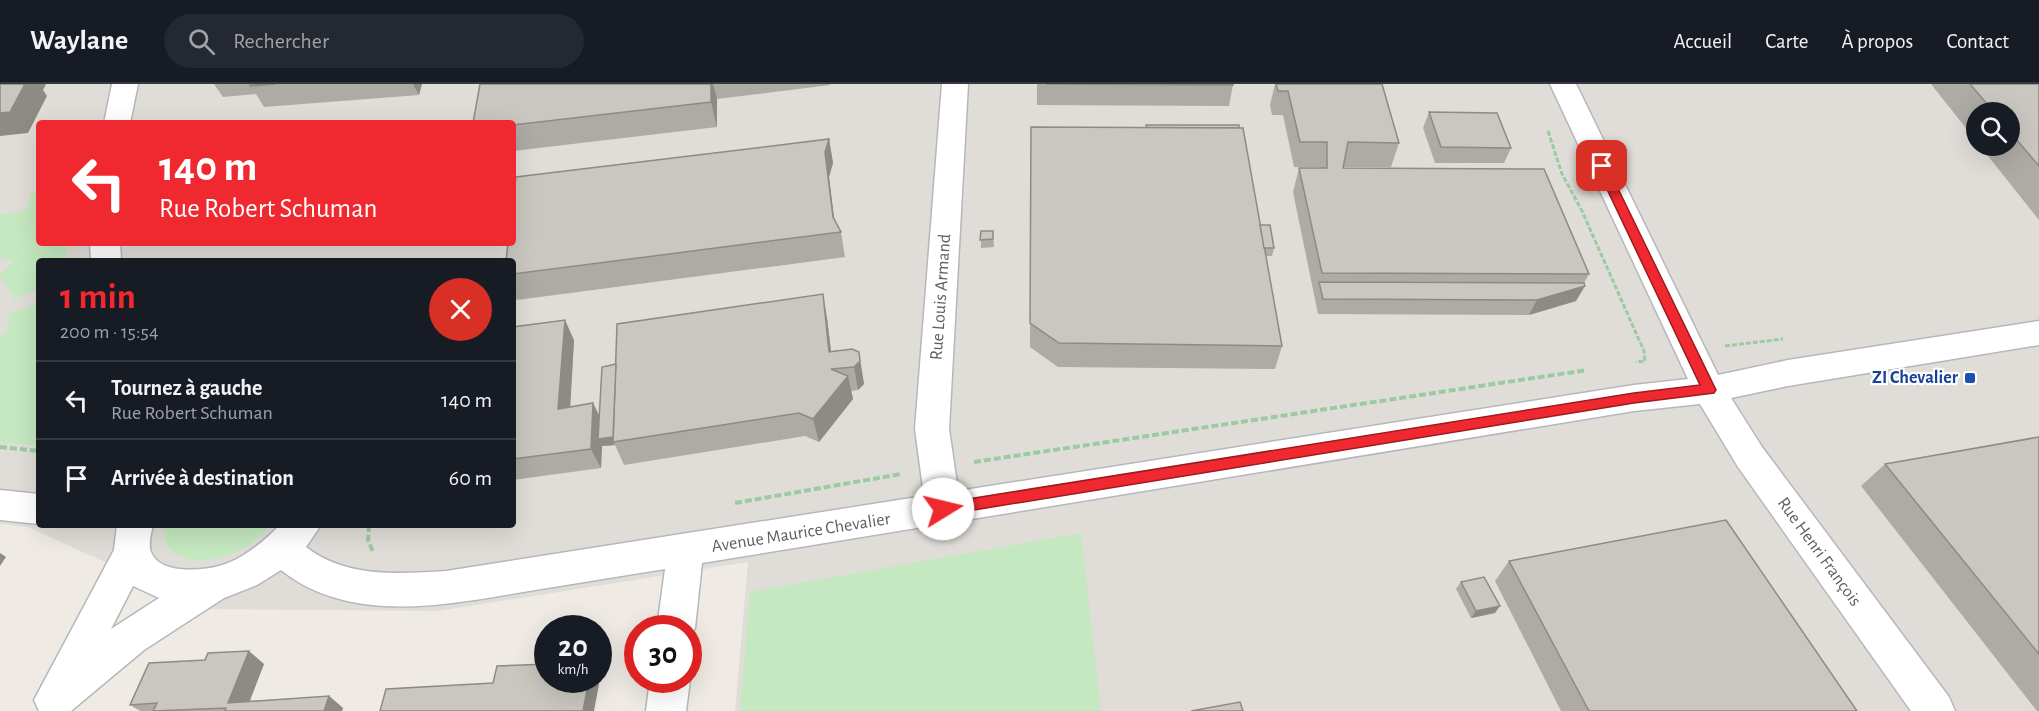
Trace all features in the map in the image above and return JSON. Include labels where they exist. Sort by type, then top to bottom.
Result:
[{"type":"street","points":[[118,120],[125,84]]},
{"type":"street","name":"Rue Louis Armand","points":[[943,509],[932,429],[955,84]]},
{"type":"street","name":"Rue Henri François","points":[[1563,84],[1709,390],[1750,457],[1935,711]]},
{"type":"street","name":"Avenue Maurice Chevalier","points":[[292,537],[300,565],[329,580],[373,589],[402,591],[446,588],[685,552],[1634,398],[1709,390],[1788,373],[2039,333]]},
{"type":"street","points":[[0,505],[36,509]]},
{"type":"street","points":[[133,539],[137,565],[146,575],[158,582],[193,587],[213,584],[249,571],[292,537]]},
{"type":"street","points":[[50,706],[133,539]]},
{"type":"street","points":[[678,615],[685,552]]},
{"type":"street","points":[[50,706],[130,637],[213,584]]},
{"type":"street","points":[[666,711],[668,693]]},
{"type":"path","points":[[1547,126],[1562,174],[1582,211],[1644,351],[1645,361],[1633,363]]},
{"type":"path","points":[[724,505],[937,468],[1598,368]]},
{"type":"path","points":[[0,447],[36,451]]},
{"type":"path","points":[[369,528],[368,540],[372,551],[380,555]]},
{"type":"shaded area","points":[[0,84],[2039,84],[2039,711],[735,711],[748,562],[438,611],[207,609],[28,527],[0,524]]},
{"type":"green space","points":[[36,191],[36,246],[67,246],[66,258],[36,258],[36,290],[12,299],[13,294],[0,278],[0,274],[14,261],[0,258],[0,215],[27,210],[31,193]]},
{"type":"green space","points":[[36,305],[36,446],[0,442],[0,336],[7,333],[10,313]]},
{"type":"green space","points":[[164,528],[269,528],[255,541],[239,551],[211,559],[188,559],[178,555],[170,549],[165,539]]},
{"type":"green space","points":[[1081,533],[1101,711],[740,711],[750,592]]},
{"type":"building","points":[[0,84],[25,84],[10,112],[0,113]]},
{"type":"building","points":[[251,84],[275,84],[250,86]]},
{"type":"building","points":[[480,84],[711,84],[711,102],[516,125],[516,120],[474,120]]},
{"type":"building","points":[[1046,84],[1233,84],[1233,85]]},
{"type":"building","points":[[1276,84],[1382,84],[1399,143],[1348,142],[1343,168],[1544,169],[1589,274],[1322,273],[1299,168],[1327,168],[1327,142],[1300,142],[1288,91],[1278,91]]},
{"type":"building","points":[[1970,84],[2039,84],[2039,166],[2020,144],[2020,102],[1985,102]]},
{"type":"building","points":[[1429,112],[1497,113],[1511,148],[1441,147]]},
{"type":"building","points":[[1146,125],[1239,125],[1239,128],[1147,128]]},
{"type":"building","points":[[1031,127],[1243,128],[1282,346],[1059,343],[1030,323]]},
{"type":"building","points":[[829,139],[825,152],[833,217],[841,232],[516,274],[516,258],[506,258],[508,246],[516,246],[516,177]]},
{"type":"building","points":[[1260,225],[1270,225],[1274,248],[1264,248]]},
{"type":"building","points":[[981,231],[993,231],[993,239],[980,240]]},
{"type":"building","points":[[1319,282],[1584,283],[1585,286],[1537,300],[1323,299]]},
{"type":"building","points":[[823,294],[829,352],[852,349],[859,352],[860,361],[854,367],[831,369],[848,376],[813,419],[799,413],[613,442],[617,324]]},
{"type":"building","points":[[565,320],[558,409],[593,403],[591,449],[516,459],[516,327]]},
{"type":"building","points":[[616,364],[613,437],[598,439],[602,367]]},
{"type":"building","points":[[2039,437],[2039,654],[1885,464]]},
{"type":"building","points":[[1726,520],[1857,711],[1589,711],[1509,561]]},
{"type":"building","points":[[1484,577],[1500,606],[1476,611],[1461,582]]},
{"type":"building","points":[[249,651],[228,703],[329,696],[324,711],[225,711],[226,708],[153,711],[157,703],[130,705],[149,663],[205,660],[208,653]]},
{"type":"building","points":[[534,665],[534,693],[586,693],[583,711],[380,711],[386,689],[493,683],[497,666]]},
{"type":"building","points":[[1240,702],[1243,711],[1191,711]]},
{"type":"place","name":"ZI Chevalier","points":[[1970,378]]},
{"type":"route","points":[[943,509],[1634,398],[1709,390],[1602,166]]}]
